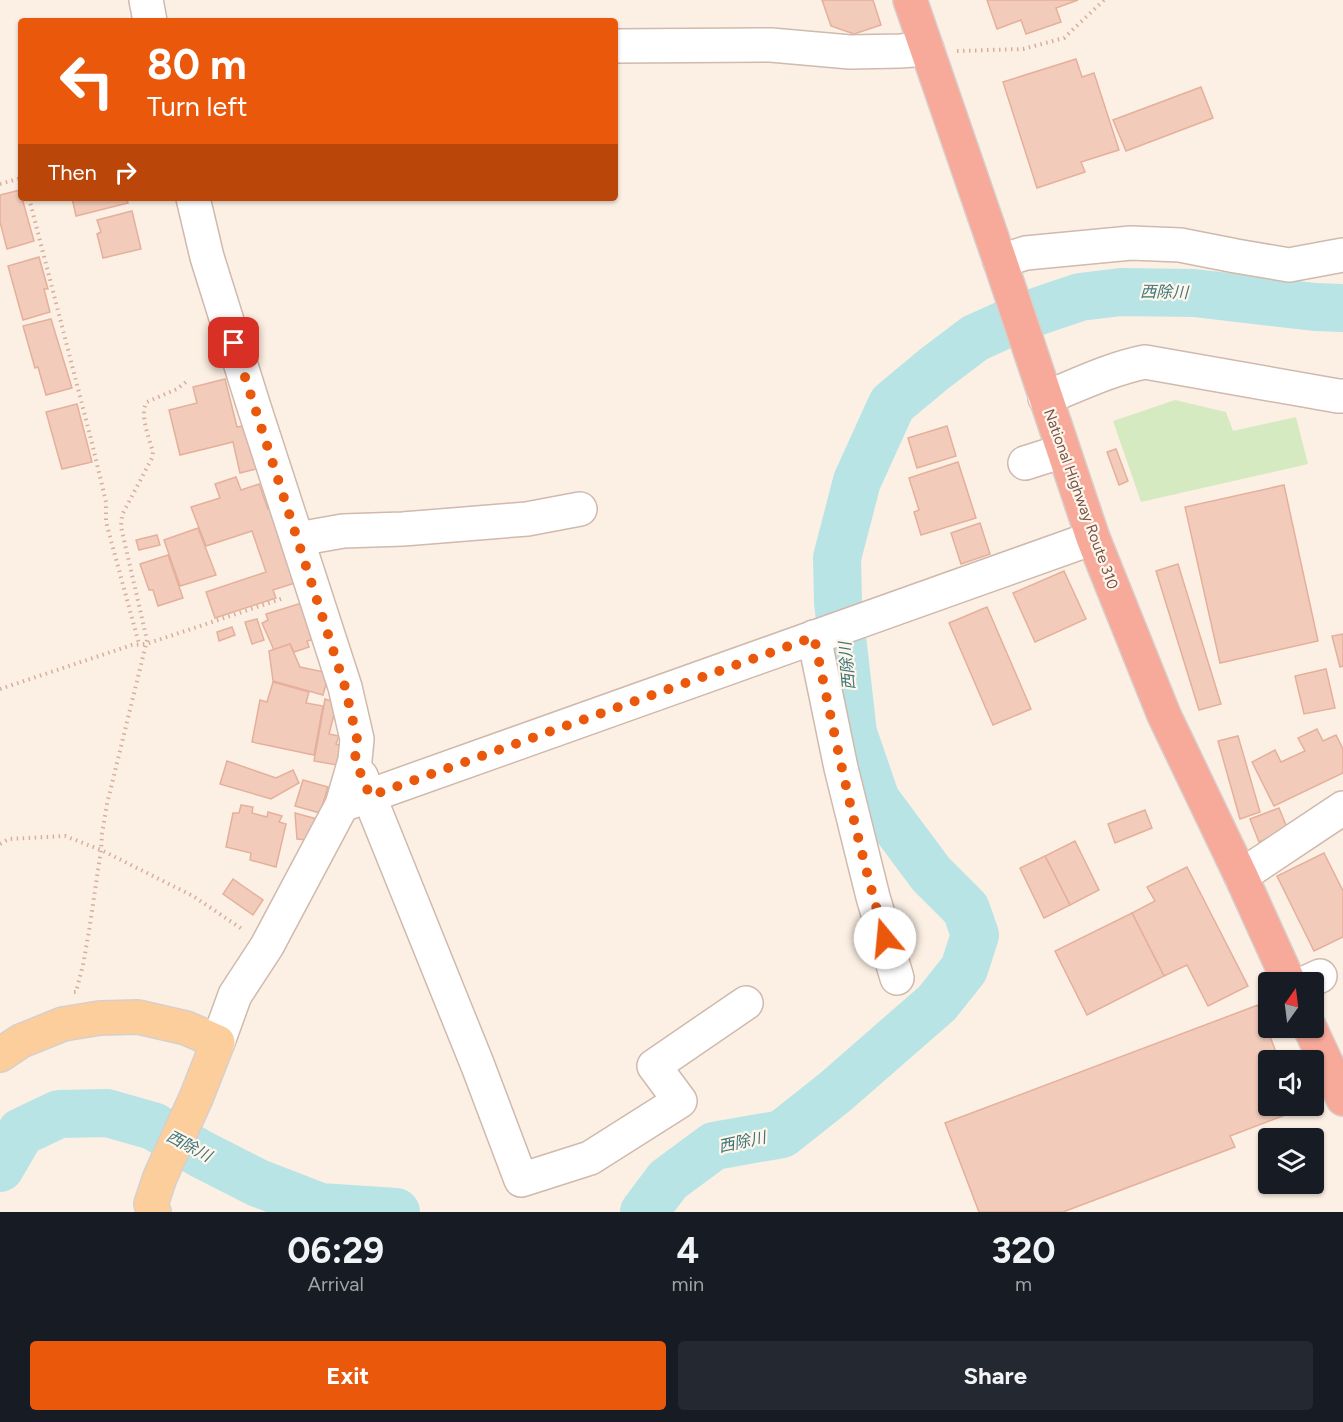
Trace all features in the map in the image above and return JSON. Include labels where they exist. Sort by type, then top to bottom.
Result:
[{"type":"highway","name":"National Highway Route 310","points":[[910,0],[1093,538],[1164,715],[1241,876],[1301,972]]},
{"type":"highway","points":[[1315,1038],[1343,1099]]},
{"type":"main road","points":[[0,1055],[21,1041],[63,1024],[100,1018],[138,1017],[186,1028],[218,1042],[196,1098],[160,1177],[151,1204],[154,1212]]},
{"type":"street","points":[[146,0],[149,18]]},
{"type":"street","points":[[618,46],[771,45],[850,52],[927,48]]},
{"type":"street","points":[[194,201],[207,257],[345,687],[357,739],[356,800],[474,1055],[520,1180],[590,1158],[680,1101],[654,1066],[746,1003]]},
{"type":"street","points":[[1003,268],[1026,253],[1131,243],[1180,245],[1289,265],[1343,255]]},
{"type":"street","points":[[1041,383],[1103,375],[1145,362],[1343,396]]},
{"type":"street","points":[[1025,463],[1063,451]]},
{"type":"street","points":[[298,539],[343,531],[404,529],[527,519],[580,509]]},
{"type":"street","points":[[218,1042],[235,995],[356,800],[1093,538]]},
{"type":"street","points":[[819,636],[841,768],[873,897],[897,978]]},
{"type":"street","points":[[1241,876],[1343,808]]},
{"type":"path","points":[[927,48],[959,51],[1023,49],[1064,38],[1104,0]]},
{"type":"path","points":[[0,183],[18,179]]},
{"type":"path","points":[[30,201],[92,443],[106,502],[106,522],[139,644]]},
{"type":"path","points":[[68,994],[76,992],[83,965],[107,804],[147,640],[121,527],[122,514],[152,458],[153,452],[143,414],[144,406],[147,402],[177,389],[186,382]]},
{"type":"path","points":[[0,689],[132,645],[146,644],[314,588]]},
{"type":"path","points":[[0,844],[9,839],[65,836],[101,850],[193,896],[267,946]]},
{"type":"green space","points":[[1175,400],[1226,412],[1233,431],[1296,417],[1308,464],[1141,502],[1113,421]]},
{"type":"building","points":[[822,0],[873,0],[881,25],[854,34],[831,26]]},
{"type":"building","points":[[987,0],[1078,0],[1056,8],[1061,22],[1026,34],[1021,20],[997,29]]},
{"type":"building","points":[[1076,59],[1082,77],[1094,73],[1119,150],[1081,162],[1085,172],[1037,188],[1003,82]]},
{"type":"building","points":[[1201,87],[1213,118],[1126,151],[1113,120]]},
{"type":"building","points":[[18,190],[18,201],[23,201],[34,241],[7,249],[0,222],[0,195]]},
{"type":"building","points":[[73,201],[127,201],[128,203],[76,216]]},
{"type":"building","points":[[132,211],[141,249],[103,258],[97,234],[101,232],[97,220]]},
{"type":"building","points":[[39,257],[48,289],[44,289],[50,312],[23,320],[8,266]]},
{"type":"building","points":[[51,319],[72,388],[46,395],[38,367],[35,368],[23,326]]},
{"type":"building","points":[[225,379],[237,427],[247,425],[260,468],[240,473],[233,442],[180,455],[169,410],[197,403],[193,387]]},
{"type":"building","points":[[77,404],[92,462],[62,469],[46,412]]},
{"type":"building","points":[[947,426],[956,456],[917,468],[908,438]]},
{"type":"building","points":[[1116,449],[1128,481],[1119,485],[1107,452]]},
{"type":"building","points":[[958,462],[976,518],[921,535],[914,512],[919,510],[909,478]]},
{"type":"building","points":[[236,477],[241,490],[259,484],[268,509],[273,507],[298,582],[273,590],[276,598],[215,618],[206,592],[266,572],[252,531],[206,546],[191,507],[220,498],[215,484]]},
{"type":"building","points":[[1284,485],[1318,641],[1220,663],[1185,507]]},
{"type":"building","points":[[980,523],[990,554],[961,564],[951,533]]},
{"type":"building","points":[[198,528],[216,575],[180,586],[164,540]]},
{"type":"building","points":[[157,535],[160,545],[139,550],[136,540]]},
{"type":"building","points":[[168,555],[183,598],[158,606],[153,590],[149,590],[140,564]]},
{"type":"building","points":[[1178,564],[1221,704],[1199,710],[1156,571]]},
{"type":"building","points":[[1064,571],[1086,619],[1035,642],[1013,593]]},
{"type":"building","points":[[302,603],[315,639],[307,641],[309,647],[294,652],[290,644],[274,650],[262,623],[268,620],[266,614]]},
{"type":"building","points":[[987,607],[1031,709],[993,725],[949,623]]},
{"type":"building","points":[[257,619],[264,640],[252,644],[245,622]]},
{"type":"building","points":[[232,627],[235,635],[219,641],[217,632]]},
{"type":"building","points":[[1343,634],[1343,666],[1340,667],[1332,636]]},
{"type":"building","points":[[290,644],[300,667],[329,673],[323,695],[273,681],[269,651]]},
{"type":"building","points":[[1326,669],[1335,708],[1304,714],[1295,676]]},
{"type":"building","points":[[273,682],[309,692],[306,703],[323,706],[314,755],[252,742],[260,700],[267,702]]},
{"type":"building","points":[[325,699],[337,703],[329,734],[339,736],[336,744],[342,746],[337,765],[314,761]]},
{"type":"building","points":[[1317,729],[1323,741],[1336,735],[1343,749],[1343,773],[1274,806],[1252,762],[1275,750],[1281,762],[1305,751],[1298,738]]},
{"type":"building","points":[[1238,736],[1260,812],[1240,819],[1218,741]]},
{"type":"building","points":[[227,761],[276,778],[293,770],[299,783],[271,799],[220,784]]},
{"type":"building","points":[[303,780],[328,787],[320,813],[295,806]]},
{"type":"building","points":[[241,805],[253,807],[252,813],[267,817],[268,812],[282,816],[279,822],[286,824],[276,867],[250,860],[251,853],[226,847],[233,813],[239,813]]},
{"type":"building","points":[[1279,808],[1288,830],[1259,842],[1250,819]]},
{"type":"building","points":[[1145,810],[1152,828],[1115,843],[1108,824]]},
{"type":"building","points":[[295,813],[317,819],[307,840],[297,839]]},
{"type":"building","points":[[1075,841],[1099,890],[1070,905],[1045,856]]},
{"type":"building","points":[[1324,853],[1343,891],[1343,937],[1314,951],[1277,876]]},
{"type":"building","points":[[1045,856],[1070,905],[1044,918],[1020,868]]},
{"type":"building","points":[[1187,867],[1248,986],[1208,1006],[1187,965],[1164,976],[1132,913],[1155,901],[1147,887]]},
{"type":"building","points":[[233,879],[263,900],[253,915],[223,894]]},
{"type":"building","points":[[1132,913],[1164,976],[1087,1015],[1055,951]]},
{"type":"building","points":[[1258,1005],[1258,1038],[1271,1038],[1275,1050],[1258,1050],[1258,1116],[1282,1116],[1230,1136],[1235,1147],[1063,1212],[979,1212],[945,1123]]},
{"type":"waterway","name":"西除川","points":[[644,1212],[668,1180],[714,1146],[782,1134],[835,1092],[937,1003],[964,969],[975,935],[966,909],[931,874],[876,800],[853,733],[838,602],[837,558],[857,481],[892,404],[975,338],[1024,316],[1080,297],[1121,292],[1194,293],[1315,307],[1343,308]]},
{"type":"waterway","name":"西除川","points":[[0,1168],[21,1132],[59,1114],[107,1113],[153,1126],[258,1183],[320,1207],[396,1212]]},
{"type":"route","points":[[234,343],[345,687],[357,739],[355,760],[370,796],[814,637],[841,768],[885,938]]}]
